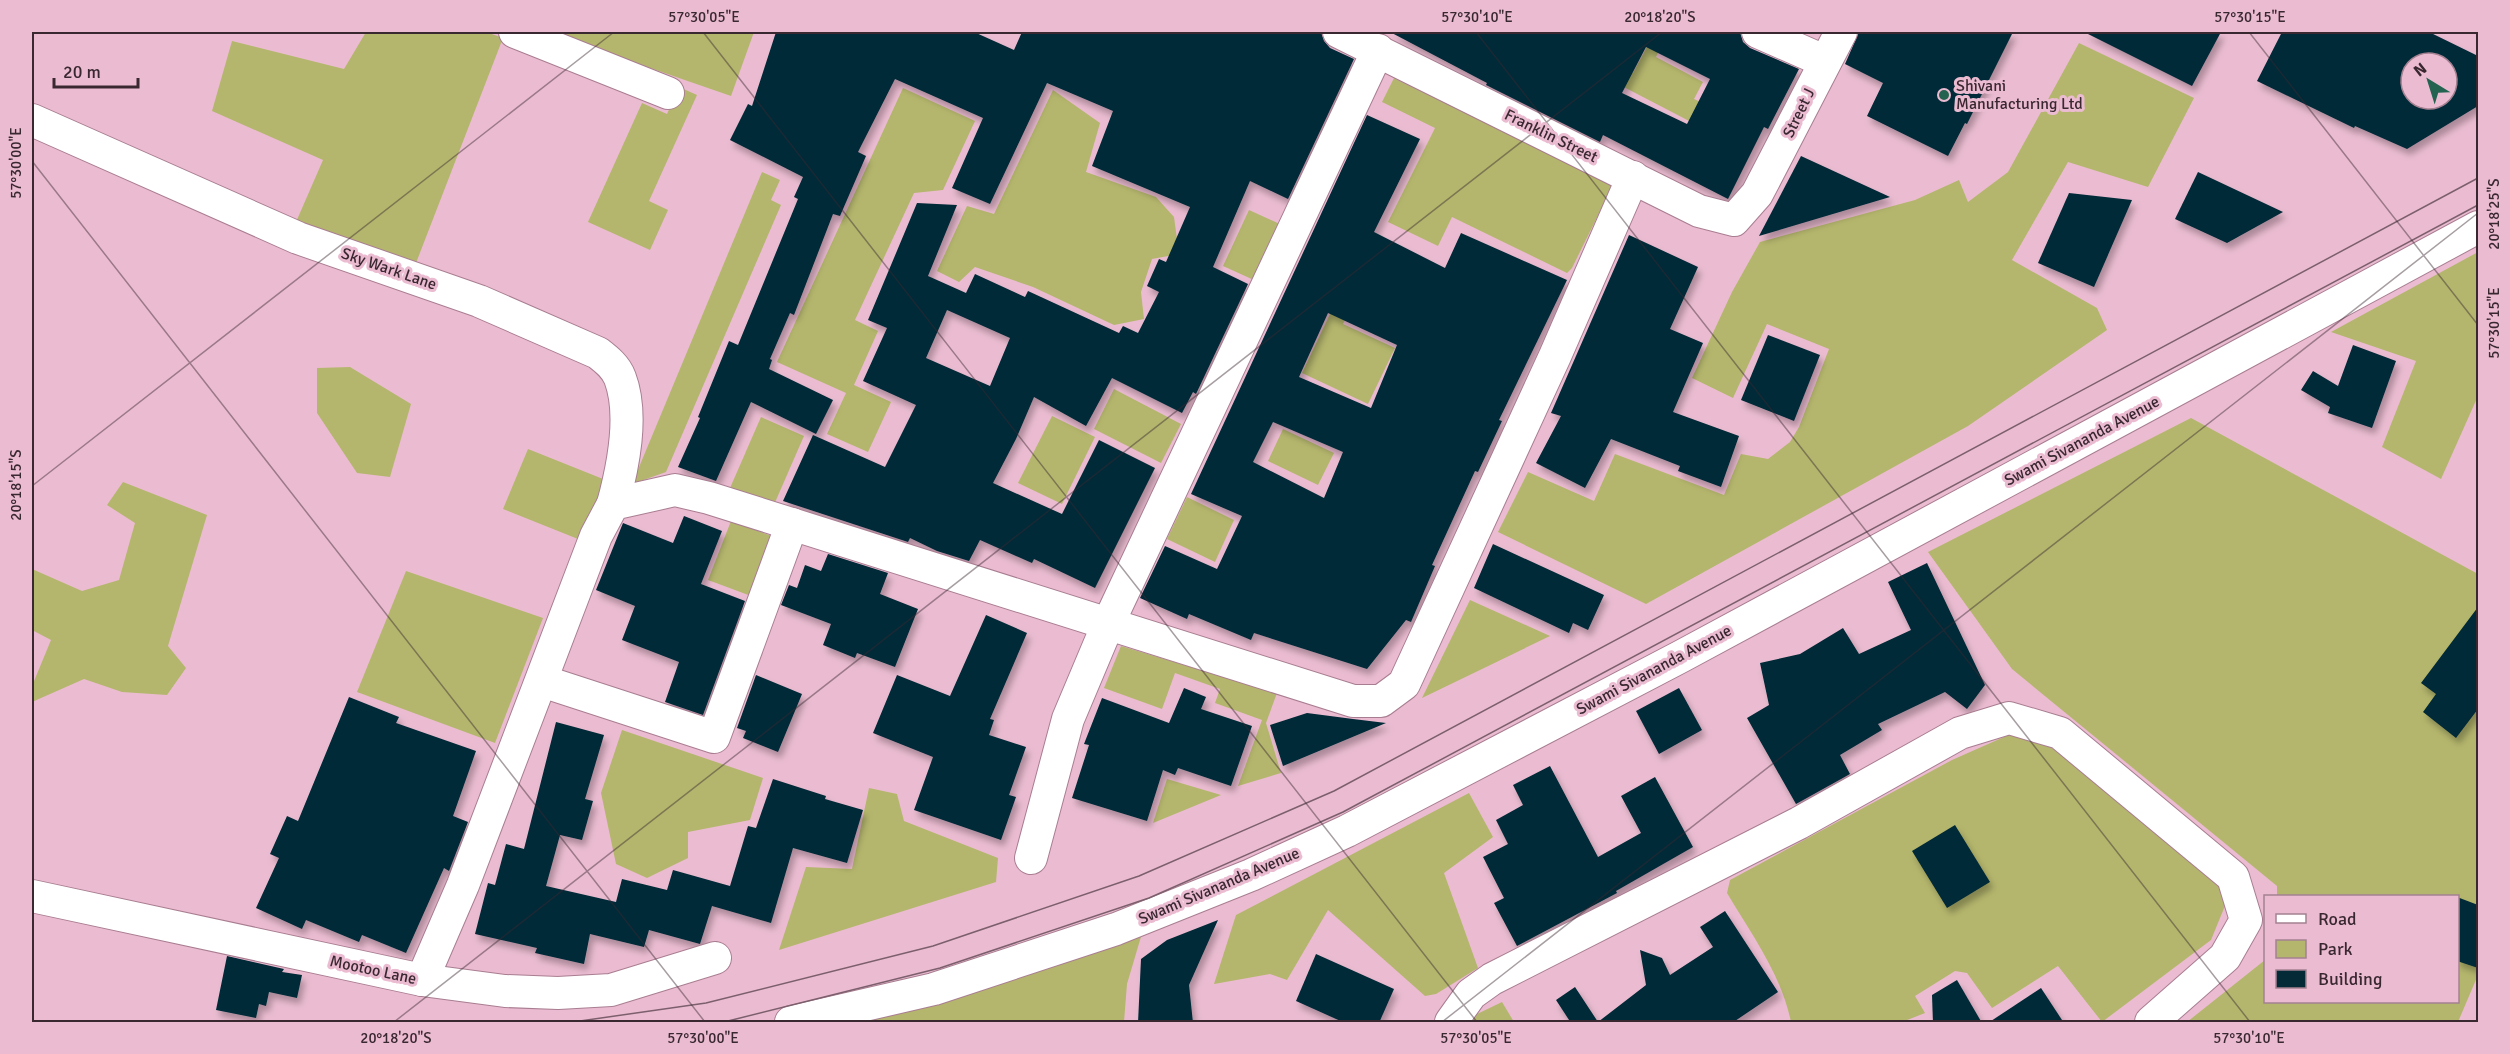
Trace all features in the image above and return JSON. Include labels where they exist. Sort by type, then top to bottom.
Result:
[{"type":"street","points":[[515,32],[668,93]]},
{"type":"street","name":"Franklin Street","points":[[1339,32],[1699,211],[1734,220],[1757,194]]},
{"type":"street","points":[[1758,32],[1824,61]]},
{"type":"street","name":"Street J","points":[[1757,194],[1841,32]]},
{"type":"street","points":[[1031,858],[1068,719],[1108,624],[1378,50]]},
{"type":"street","name":"Sky Wark Lane","points":[[32,120],[298,238],[479,301],[598,353],[610,363],[619,376],[625,398],[621,472],[613,504],[596,536],[463,885],[422,980]]},
{"type":"street","points":[[613,504],[675,490],[792,524],[1353,700],[1381,701],[1404,684],[1555,356],[1633,177]]},
{"type":"street","name":"Swami Sivananda Avenue","points":[[791,1023],[934,989],[1116,929],[1251,875],[1347,831],[1639,679],[2478,227]]},
{"type":"street","points":[[542,681],[714,737],[792,524]]},
{"type":"street","points":[[1451,1023],[1471,994],[1492,979],[1799,823],[1960,733],[2009,718],[2060,734],[2233,877],[2246,920],[2225,957],[2151,1023]]},
{"type":"street","name":"Mootoo Lane","points":[[32,896],[422,980],[505,991],[558,993],[610,990],[715,958]]},
{"type":"green space","points":[[366,32],[486,32],[503,38],[416,263],[296,222],[323,160],[212,111],[232,41],[344,69]]},
{"type":"green space","points":[[546,32],[754,32],[731,96]]},
{"type":"green space","points":[[1547,32],[1553,32],[1633,73],[1649,43],[1660,49],[1656,57],[1703,82],[1694,99],[1703,103],[1693,123],[1593,71],[1536,54]]},
{"type":"green space","points":[[2079,43],[2194,98],[2148,187],[2068,162],[2012,260],[2097,308],[2107,330],[1968,426],[1646,604],[1498,532],[1528,472],[1594,501],[1615,454],[1724,495],[1741,454],[1768,459],[1790,442],[1799,427],[1829,349],[1767,324],[1733,398],[1692,378],[1732,292],[1760,242],[1915,200],[1959,180],[1968,202],[2008,172]]},
{"type":"green space","points":[[1394,78],[1613,185],[1572,268],[1567,273],[1452,217],[1438,246],[1388,222],[1435,128],[1382,102]]},
{"type":"green space","points":[[679,87],[697,95],[649,201],[668,210],[650,250],[588,222],[642,103],[667,114]]},
{"type":"green space","points":[[903,88],[975,121],[943,190],[914,193],[855,320],[878,331],[854,385],[891,402],[868,452],[827,434],[846,393],[777,362]]},
{"type":"green space","points":[[1053,90],[1100,123],[1086,172],[1156,197],[1174,217],[1179,254],[1152,259],[1141,292],[1144,319],[1114,325],[1033,287],[975,267],[959,282],[937,271],[967,206],[994,214]]},
{"type":"green space","points":[[762,172],[780,180],[771,200],[781,205],[666,472],[632,484]]},
{"type":"green space","points":[[1249,210],[1282,225],[1256,281],[1223,266]]},
{"type":"green space","points":[[2478,252],[2478,396],[2441,479],[2382,447],[2416,361],[2331,332]]},
{"type":"green space","points":[[1361,286],[1343,324],[1395,348],[1368,404],[1302,373],[1331,312]]},
{"type":"green space","points":[[350,367],[411,404],[390,477],[357,473],[317,413],[317,368]]},
{"type":"green space","points":[[1114,389],[1181,424],[1161,463],[1094,429]]},
{"type":"green space","points":[[1052,416],[1095,437],[1062,504],[1018,483]]},
{"type":"green space","points":[[761,417],[804,436],[773,507],[730,488]]},
{"type":"green space","points":[[2191,418],[2478,574],[2478,975],[2458,1022],[2187,1022],[2264,961],[2264,1003],[2459,1003],[2459,895],[2277,895],[2277,886],[2012,669],[1928,552]]},
{"type":"green space","points":[[1283,429],[1334,453],[1318,485],[1268,461]]},
{"type":"green space","points":[[528,449],[608,481],[583,541],[503,509]]},
{"type":"green space","points":[[123,482],[207,515],[168,646],[186,668],[167,695],[122,692],[84,679],[32,702],[32,686],[51,640],[32,630],[32,569],[82,591],[119,580],[135,523],[107,505]]},
{"type":"green space","points":[[1187,497],[1234,520],[1215,562],[1167,539]]},
{"type":"green space","points":[[731,521],[774,537],[751,596],[708,580]]},
{"type":"green space","points":[[406,571],[543,618],[495,743],[357,692]]},
{"type":"green space","points":[[1470,600],[1550,636],[1422,698]]},
{"type":"green space","points":[[1121,646],[1277,693],[1266,723],[1281,773],[1238,786],[1262,720],[1215,703],[1220,689],[1175,673],[1162,709],[1104,688]]},
{"type":"green space","points":[[2022,729],[2138,803],[2216,877],[2227,901],[2211,940],[2102,1022],[2058,966],[1992,1008],[1967,973],[1955,971],[1915,996],[1925,1013],[1902,1022],[1791,1022],[1773,971],[1727,893],[1730,880],[1952,760]]},
{"type":"green space","points":[[622,730],[763,778],[750,820],[688,832],[688,858],[647,878],[616,864],[601,793]]},
{"type":"green space","points":[[1167,779],[1221,795],[1153,823]]},
{"type":"green space","points":[[869,788],[897,794],[904,821],[998,858],[996,882],[779,950],[806,867],[852,869]]},
{"type":"green space","points":[[1469,793],[1493,837],[1444,873],[1478,968],[1436,994],[1425,996],[1328,910],[1287,980],[1270,974],[1214,984],[1236,915]]},
{"type":"green space","points":[[1143,930],[1127,984],[1124,1022],[844,1022]]},
{"type":"green space","points":[[1502,1002],[1514,1022],[1468,1022],[1475,1015]]},
{"type":"building","points":[[776,32],[974,32],[1014,50],[1022,32],[1321,32],[1330,48],[1354,59],[1288,199],[1250,181],[1213,267],[1248,284],[1196,394],[1193,392],[1182,413],[1112,378],[1086,426],[1034,397],[1016,439],[993,483],[1062,514],[1099,440],[1155,468],[1095,588],[1034,559],[1032,563],[980,540],[969,561],[937,551],[910,538],[908,542],[783,501],[813,435],[885,467],[916,405],[863,381],[887,328],[868,320],[917,203],[957,205],[928,276],[966,293],[975,274],[1025,297],[1028,291],[1119,333],[1123,326],[1138,333],[1159,292],[1147,286],[1159,259],[1166,262],[1190,207],[1092,166],[1113,111],[1047,83],[990,204],[952,188],[983,118],[895,79],[858,152],[866,156],[840,216],[833,214],[794,315],[790,313],[770,359],[772,360],[769,369],[833,400],[816,434],[751,402],[716,481],[678,467],[700,418],[698,417],[729,341],[738,345],[798,199],[794,197],[803,177],[730,140],[748,104],[752,106]],"holes":[[[947,310],[1010,338],[990,386],[926,358]]]},
{"type":"building","points":[[1390,32],[1740,32],[1743,42],[1750,48],[1799,69],[1768,129],[1764,127],[1728,199],[1603,135],[1600,142],[1486,85],[1487,83]],"holes":[[[1646,47],[1710,79],[1687,124],[1622,93]]]},
{"type":"building","name":"Shivani Manufacturing Ltd","points":[[1859,32],[2013,32],[1967,124],[1965,123],[1948,156],[1867,116],[1883,83],[1845,64]]},
{"type":"building","points":[[2084,32],[2221,32],[2192,86]]},
{"type":"building","points":[[2282,32],[2429,32],[2478,56],[2478,106],[2407,149],[2355,126],[2354,128],[2257,81]]},
{"type":"building","points":[[1367,115],[1420,139],[1374,232],[1445,268],[1461,233],[1567,280],[1432,565],[1435,566],[1411,622],[1406,620],[1367,669],[1254,633],[1251,640],[1189,614],[1187,619],[1140,598],[1165,546],[1217,569],[1242,516],[1191,494]],"holes":[[[1328,313],[1397,345],[1371,408],[1299,377]],[[1273,422],[1343,452],[1324,498],[1253,462]]]},
{"type":"building","points":[[1801,156],[1890,197],[1759,236]]},
{"type":"building","points":[[2198,172],[2283,212],[2227,243],[2175,219]]},
{"type":"building","points":[[2069,193],[2132,200],[2094,287],[2038,263]]},
{"type":"building","points":[[1629,235],[1698,267],[1670,329],[1703,343],[1673,412],[1739,436],[1721,487],[1678,471],[1680,466],[1611,439],[1585,488],[1536,463],[1561,416],[1551,413]]},
{"type":"building","points":[[1768,335],[1820,355],[1794,421],[1741,400]]},
{"type":"building","points":[[2353,345],[2396,361],[2372,428],[2328,413],[2330,407],[2301,390],[2313,371],[2338,386]]},
{"type":"building","points":[[684,516],[722,531],[701,584],[745,601],[703,715],[665,702],[679,662],[622,640],[635,606],[596,590],[623,523],[673,543]]},
{"type":"building","points":[[1493,544],[1604,595],[1588,630],[1573,623],[1569,633],[1474,588]]},
{"type":"building","points":[[828,554],[888,573],[880,594],[918,609],[895,667],[857,653],[855,658],[823,645],[831,624],[781,605],[789,585],[797,588],[805,565],[821,571]]},
{"type":"building","points":[[1927,563],[1985,685],[1967,709],[1945,692],[1878,724],[1882,730],[1840,755],[1850,774],[1796,804],[1747,718],[1769,705],[1760,663],[1800,654],[1843,628],[1859,654],[1911,630],[1888,582]]},
{"type":"building","points":[[2478,607],[2478,709],[2456,738],[2423,712],[2436,694],[2421,683]]},
{"type":"building","points":[[986,615],[1027,633],[990,719],[994,720],[989,735],[1026,747],[1009,795],[1016,797],[1001,840],[914,810],[933,757],[873,733],[897,675],[950,696]]},
{"type":"building","points":[[756,675],[802,694],[778,752],[743,738],[746,731],[737,728]]},
{"type":"building","points":[[1184,688],[1206,697],[1201,709],[1252,726],[1231,786],[1178,768],[1175,775],[1163,770],[1147,821],[1072,798],[1089,745],[1084,744],[1102,698],[1169,723]]},
{"type":"building","points":[[1679,688],[1702,730],[1659,754],[1636,711]]},
{"type":"building","points":[[349,697],[399,717],[396,723],[476,751],[453,816],[468,822],[449,871],[444,868],[406,953],[362,935],[359,942],[306,920],[302,929],[256,908],[279,858],[270,854],[287,816],[298,821]]},
{"type":"building","points":[[1307,713],[1386,723],[1283,766],[1270,725]]},
{"type":"building","points":[[556,722],[604,735],[585,799],[593,801],[582,840],[560,835],[546,886],[616,902],[622,879],[667,890],[673,870],[730,886],[748,826],[756,828],[773,779],[826,796],[825,799],[863,810],[847,863],[793,848],[771,923],[712,906],[700,944],[649,930],[644,947],[590,934],[584,964],[535,953],[537,948],[475,934],[488,883],[495,885],[506,844],[524,849]]},
{"type":"building","points":[[1550,766],[1598,857],[1641,833],[1621,796],[1655,777],[1693,847],[1616,891],[1617,893],[1517,946],[1494,903],[1504,898],[1483,857],[1508,844],[1496,820],[1523,805],[1513,785]]},
{"type":"building","points":[[1955,825],[1990,882],[1947,908],[1912,851]]},
{"type":"building","points":[[2459,898],[2478,905],[2478,968],[2459,962]]},
{"type":"building","points":[[1725,911],[1778,992],[1732,1023],[1571,1023],[1556,1000],[1575,987],[1598,1022],[1646,985],[1640,950],[1662,958],[1670,975],[1713,947],[1700,927]]},
{"type":"building","points":[[1218,920],[1189,985],[1193,1023],[1138,1023],[1141,959],[1167,940]]},
{"type":"building","points":[[1316,954],[1394,989],[1379,1023],[1345,1023],[1296,1001]]},
{"type":"building","points":[[227,956],[284,969],[282,972],[302,975],[297,998],[269,992],[266,1006],[259,1004],[256,1018],[216,1010]]},
{"type":"building","points":[[1957,980],[1982,1023],[1933,1023],[1932,995]]},
{"type":"building","points":[[2041,988],[2064,1023],[1988,1023]]},
{"type":"tram line","points":[[573,1022],[706,1003],[933,946],[1139,876],[1334,791],[2478,178]]},
{"type":"tram line","points":[[724,1022],[940,968],[1149,898],[1343,812],[2478,205]]},
{"type":"place","name":"Shivani Manufacturing Ltd","points":[[1944,95]]}]
